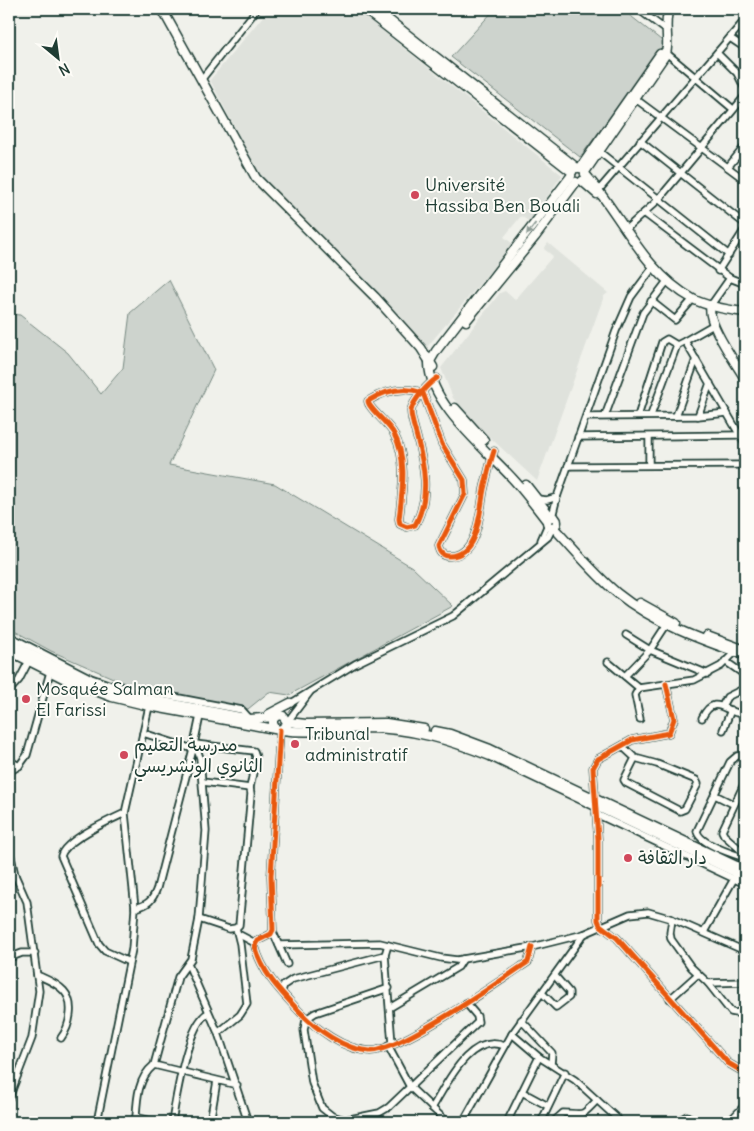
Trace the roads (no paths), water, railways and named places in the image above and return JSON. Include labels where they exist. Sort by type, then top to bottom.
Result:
[{"type":"main road","points":[[162,9],[256,178],[375,297],[421,348],[431,365],[446,405],[537,499],[552,522]]},
{"type":"main road","points":[[364,9],[578,174],[604,200]]},
{"type":"main road","points":[[375,9],[598,191],[625,230],[668,280],[693,299],[745,312]]},
{"type":"main road","points":[[431,365],[436,351],[598,150],[666,50],[666,18],[669,9]]},
{"type":"main road","points":[[711,305],[709,316],[713,325],[745,379]]},
{"type":"main road","points":[[517,479],[552,522],[604,578],[633,604],[667,624],[740,650]]},
{"type":"main road","points":[[604,578],[636,601],[663,616],[740,650],[745,655]]},
{"type":"main road","points":[[9,643],[50,672],[95,692],[150,703],[254,719],[284,716],[288,722]]},
{"type":"main road","points":[[9,651],[92,684],[150,703],[200,716],[279,730],[385,728],[450,737]]},
{"type":"main road","points":[[254,719],[290,703]]},
{"type":"main road","points":[[276,716],[273,724],[279,730]]},
{"type":"main road","points":[[279,730],[288,722],[306,724],[386,722],[450,737],[490,749],[739,872],[745,877]]},
{"type":"street","points":[[201,80],[257,9]]},
{"type":"street","points":[[638,9],[666,30]]},
{"type":"street","points":[[598,191],[745,20]]},
{"type":"street","points":[[730,38],[745,48]]},
{"type":"street","points":[[666,50],[694,78],[733,109]]},
{"type":"street","points":[[717,53],[737,73],[745,89]]},
{"type":"street","points":[[625,230],[658,200],[701,146],[745,96]]},
{"type":"street","points":[[634,97],[745,180]]},
{"type":"street","points":[[640,141],[745,224]]},
{"type":"street","points":[[728,167],[745,146]]},
{"type":"street","points":[[598,150],[729,255]]},
{"type":"street","points":[[644,213],[718,271],[745,284]]},
{"type":"street","points":[[718,271],[745,229]]},
{"type":"street","points":[[276,716],[290,703],[355,664],[453,616],[537,546],[552,522],[557,497],[627,304],[654,266]]},
{"type":"street","points":[[711,305],[730,278]]},
{"type":"street","points":[[605,416],[640,322],[651,301],[668,280]]},
{"type":"street","points":[[651,301],[675,320],[693,299]]},
{"type":"street","points":[[651,416],[677,345],[713,325]]},
{"type":"street","points":[[638,416],[662,342],[667,340],[677,345]]},
{"type":"street","points":[[685,341],[745,444]]},
{"type":"street","points":[[676,416],[696,359]]},
{"type":"street","points":[[435,379],[423,393],[416,402],[411,412],[422,457],[425,495],[414,524],[404,526],[399,519],[404,481],[398,443],[388,424],[368,403],[372,399],[395,389],[413,389],[423,393],[442,444],[466,485],[465,494],[439,546],[443,554],[451,556],[464,549],[476,534],[493,453]]},
{"type":"street","points":[[698,416],[710,383]]},
{"type":"street","points":[[586,417],[698,416],[727,413]]},
{"type":"street","points":[[578,437],[740,435]]},
{"type":"street","points":[[649,437],[649,465]]},
{"type":"street","points":[[568,466],[745,465],[745,480]]},
{"type":"street","points":[[537,499],[547,500],[557,497]]},
{"type":"street","points":[[625,676],[650,650],[667,624]]},
{"type":"street","points":[[626,635],[650,650],[708,674]]},
{"type":"street","points":[[9,636],[91,678],[119,686],[242,710],[254,719]]},
{"type":"street","points":[[608,662],[639,688],[694,680],[708,674],[740,650]]},
{"type":"street","points":[[9,691],[19,680],[30,658]]},
{"type":"street","points":[[726,661],[745,675]]},
{"type":"street","points":[[9,772],[19,766],[27,756],[50,672]]},
{"type":"street","points":[[666,684],[674,719],[671,730],[667,734],[640,737],[595,762],[593,775],[596,814],[596,908],[600,926],[617,938],[728,1063],[745,1072]]},
{"type":"street","points":[[639,688],[636,695],[640,719]]},
{"type":"street","points":[[722,706],[727,697],[745,688]]},
{"type":"street","points":[[288,722],[312,690]]},
{"type":"street","points":[[97,1122],[129,962],[135,908],[125,813],[150,703]]},
{"type":"street","points":[[702,718],[707,708],[713,705],[722,706],[740,714],[745,713]]},
{"type":"street","points":[[723,730],[731,710]]},
{"type":"street","points":[[135,908],[144,906],[152,900],[157,888],[200,716]]},
{"type":"street","points":[[279,730],[271,876],[273,932],[287,964]]},
{"type":"street","points":[[143,733],[194,746],[254,751],[256,756],[250,788],[241,919],[238,931],[247,1004],[240,1015],[218,1033]]},
{"type":"street","points":[[155,1122],[134,1120],[141,1082],[144,1074],[154,1065],[178,977],[188,964],[199,919],[206,831],[200,758],[194,746]]},
{"type":"street","points":[[622,746],[635,758],[657,764],[696,780],[698,784],[685,808],[680,811],[626,783],[624,780],[635,758]]},
{"type":"street","points":[[745,755],[737,756],[730,762],[696,834],[705,842],[745,856]]},
{"type":"street","points":[[9,760],[19,766]]},
{"type":"street","points":[[203,782],[250,788]]},
{"type":"street","points":[[745,782],[733,804],[722,831],[745,856]]},
{"type":"street","points":[[715,795],[733,804]]},
{"type":"street","points":[[125,813],[73,842],[64,849],[61,856],[99,944],[105,951],[129,962]]},
{"type":"street","points":[[596,814],[739,872],[745,884]]},
{"type":"street","points":[[9,848],[16,875],[27,902],[29,925],[35,953],[39,1002],[34,1027],[9,1098]]},
{"type":"street","points":[[704,932],[739,872],[745,856]]},
{"type":"street","points":[[9,879],[16,875]]},
{"type":"street","points":[[280,945],[367,943],[388,945],[448,960],[463,959],[532,947],[584,934],[600,926],[640,912],[648,912],[672,919],[745,951]]},
{"type":"street","points":[[199,919],[238,931],[255,943],[256,950],[273,984],[282,991],[306,1019],[346,1046],[369,1051],[390,1045],[425,1028],[466,1003],[528,962],[532,947]]},
{"type":"street","points":[[672,919],[671,939],[698,974],[708,983],[731,1012],[736,1013],[745,1008]]},
{"type":"street","points":[[255,943],[273,932]]},
{"type":"street","points":[[463,1122],[520,1020],[555,976],[584,934]]},
{"type":"street","points":[[388,945],[385,955],[389,988],[390,1045],[410,1087],[447,1122]]},
{"type":"street","points":[[9,958],[22,953],[35,953]]},
{"type":"street","points":[[282,991],[284,985],[293,979],[385,955]]},
{"type":"street","points":[[390,1007],[458,967],[463,959]]},
{"type":"street","points":[[188,964],[218,1033],[248,1122]]},
{"type":"street","points":[[670,999],[698,974]]},
{"type":"street","points":[[37,975],[55,984],[68,997],[70,1011],[68,1027],[60,1038]]},
{"type":"street","points":[[542,993],[556,1007],[569,997],[569,992],[555,976]]},
{"type":"street","points":[[708,983],[745,982]]},
{"type":"street","points":[[389,988],[315,1013],[306,1019],[304,1030],[312,1083],[322,1108],[332,1119],[345,1120],[379,1113],[389,1107],[478,1022],[477,1016],[466,1003]]},
{"type":"street","points":[[172,1122],[181,1072],[200,1019],[208,1013]]},
{"type":"street","points":[[520,1020],[552,1052],[551,1064]]},
{"type":"street","points":[[512,1034],[539,1057],[564,1072],[620,1122]]},
{"type":"street","points":[[432,1108],[455,1069],[468,1056],[476,1050],[493,1044],[505,1046]]},
{"type":"street","points":[[507,1122],[539,1057]]},
{"type":"street","points":[[154,1065],[237,1086]]},
{"type":"street","points":[[541,1122],[564,1072]]},
{"type":"street","points":[[210,1122],[217,1081]]},
{"type":"street","points":[[522,1092],[548,1106]]},
{"type":"street","points":[[553,1122],[562,1113],[576,1116],[582,1114],[597,1100]]},
{"type":"street","points":[[729,1122],[745,1105]]},
{"type":"street","points":[[369,1115],[372,1122]]},
{"type":"street","points":[[676,1122],[687,1116],[697,1122]]},
{"type":"place","name":"Université Hassiba Ben Bouali","points":[[415,195]]},
{"type":"place","name":"Mosquée Salman El Farissi","points":[[26,699]]},
{"type":"place","name":"Tribunal administratif","points":[[295,744]]},
{"type":"place","name":"مدرسة التعليم الثانوي الونشريسي","points":[[124,755]]},
{"type":"place","name":"دار الثقافة","points":[[628,858]]}]
